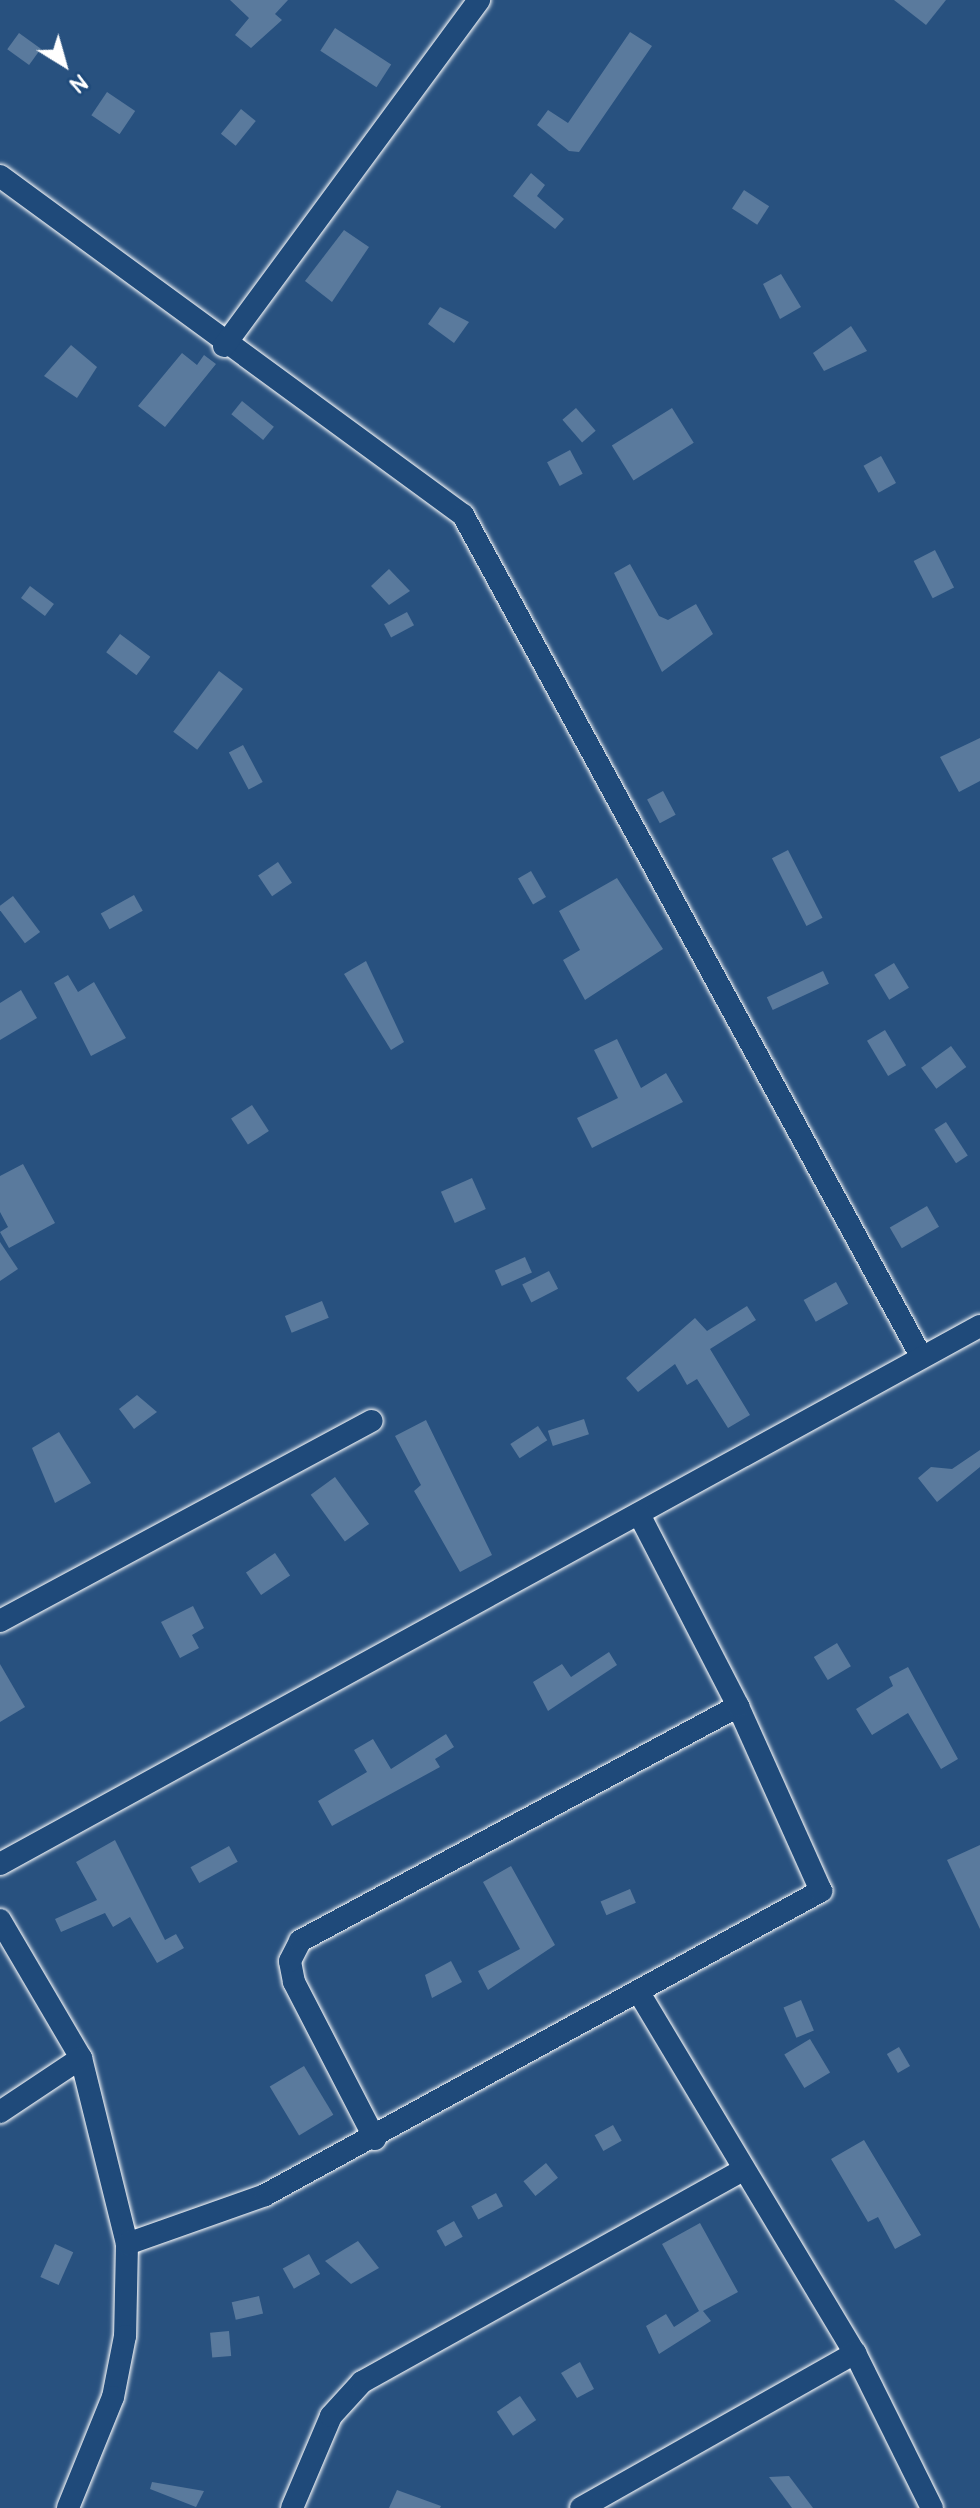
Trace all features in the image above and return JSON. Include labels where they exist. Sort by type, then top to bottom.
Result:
[{"type":"street","points":[[224,346],[479,0]]},
{"type":"street","points":[[0,176],[224,346],[463,515],[921,1356]]},
{"type":"street","points":[[0,1864],[379,1650],[639,1514],[980,1326]]},
{"type":"street","points":[[0,1621],[372,1421]]},
{"type":"street","points":[[127,2244],[265,2195],[641,1996],[821,1891],[738,1706],[639,1514]]},
{"type":"street","points":[[375,2139],[294,1982],[290,1961],[300,1941],[738,1706]]},
{"type":"street","points":[[0,1920],[81,2058],[127,2244],[125,2336],[113,2397],[68,2508]]},
{"type":"street","points":[[641,1996],[855,2353],[932,2508]]},
{"type":"street","points":[[0,2112],[81,2058]]},
{"type":"street","points":[[292,2508],[331,2416],[362,2382],[743,2170]]},
{"type":"street","points":[[581,2508],[855,2353]]},
{"type":"building","points":[[230,0],[288,0],[275,14],[282,20],[251,48],[235,35],[249,18]]},
{"type":"building","points":[[894,0],[946,0],[926,25]]},
{"type":"building","points":[[335,28],[391,64],[376,87],[320,51]]},
{"type":"building","points":[[630,32],[652,46],[579,152],[569,151],[537,125],[548,110],[568,123]]},
{"type":"building","points":[[19,33],[41,49],[29,65],[7,49]]},
{"type":"building","points":[[107,92],[135,111],[120,134],[91,115]]},
{"type":"building","points":[[241,109],[256,121],[236,146],[221,134]]},
{"type":"building","points":[[531,173],[545,185],[537,196],[564,219],[555,229],[513,196]]},
{"type":"building","points":[[744,190],[769,206],[757,225],[732,208]]},
{"type":"building","points":[[344,230],[369,247],[332,302],[305,281]]},
{"type":"building","points":[[781,274],[801,307],[780,319],[763,284]]},
{"type":"building","points":[[440,307],[469,322],[454,343],[428,324]]},
{"type":"building","points":[[851,326],[867,351],[824,371],[813,353]]},
{"type":"building","points":[[71,345],[97,367],[77,398],[44,376]]},
{"type":"building","points":[[182,353],[197,365],[204,355],[216,364],[165,427],[138,406]]},
{"type":"building","points":[[242,401],[274,427],[263,440],[231,414]]},
{"type":"building","points":[[576,408],[596,431],[582,442],[562,420]]},
{"type":"building","points":[[672,408],[694,443],[634,480],[612,446]]},
{"type":"building","points":[[570,450],[583,474],[560,486],[547,462]]},
{"type":"building","points":[[881,456],[896,483],[879,493],[864,466]]},
{"type":"building","points":[[935,550],[954,587],[933,598],[914,561]]},
{"type":"building","points":[[630,564],[659,616],[668,620],[696,604],[713,634],[662,672],[614,573]]},
{"type":"building","points":[[389,569],[410,591],[389,605],[371,586]]},
{"type":"building","points":[[30,586],[54,604],[45,616],[21,598]]},
{"type":"building","points":[[407,612],[414,625],[391,637],[384,624]]},
{"type":"building","points":[[120,634],[150,657],[137,675],[106,652]]},
{"type":"building","points":[[219,671],[243,689],[197,750],[173,732]]},
{"type":"building","points":[[980,738],[980,781],[959,792],[940,757]]},
{"type":"building","points":[[243,745],[263,782],[249,790],[229,753]]},
{"type":"building","points":[[663,791],[676,815],[660,823],[647,799]]},
{"type":"building","points":[[788,850],[823,918],[806,926],[772,858]]},
{"type":"building","points":[[278,862],[292,883],[272,896],[258,875]]},
{"type":"building","points":[[531,871],[546,897],[533,904],[518,878]]},
{"type":"building","points":[[617,878],[663,949],[585,1000],[563,960],[580,950],[559,911]]},
{"type":"building","points":[[134,895],[143,911],[109,929],[101,913]]},
{"type":"building","points":[[13,896],[40,932],[25,943],[0,910],[0,906]]},
{"type":"building","points":[[366,961],[404,1042],[391,1050],[344,974]]},
{"type":"building","points":[[894,963],[909,988],[889,1000],[874,975]]},
{"type":"building","points":[[823,971],[829,984],[773,1010],[767,997]]},
{"type":"building","points":[[68,975],[78,992],[94,982],[126,1038],[91,1056],[54,983]]},
{"type":"building","points":[[21,990],[37,1018],[0,1040],[0,1003]]},
{"type":"building","points":[[885,1030],[906,1065],[888,1076],[867,1041]]},
{"type":"building","points":[[617,1039],[641,1088],[666,1073],[683,1102],[592,1148],[577,1118],[618,1098],[594,1050]]},
{"type":"building","points":[[951,1046],[966,1067],[936,1089],[921,1068]]},
{"type":"building","points":[[252,1105],[269,1131],[248,1145],[231,1119]]},
{"type":"building","points":[[946,1122],[968,1156],[956,1163],[934,1130]]},
{"type":"building","points":[[23,1164],[55,1223],[9,1248],[0,1232],[8,1227],[0,1212],[0,1176]]},
{"type":"building","points":[[472,1178],[486,1209],[455,1223],[441,1192]]},
{"type":"building","points":[[927,1206],[939,1227],[902,1248],[890,1228]]},
{"type":"building","points":[[0,1242],[18,1269],[0,1281]]},
{"type":"building","points":[[525,1257],[532,1273],[502,1286],[495,1270]]},
{"type":"building","points":[[549,1271],[558,1289],[531,1302],[522,1285]]},
{"type":"building","points":[[836,1282],[848,1304],[816,1322],[804,1300]]},
{"type":"building","points":[[322,1301],[329,1318],[292,1333],[285,1316]]},
{"type":"building","points":[[747,1306],[756,1320],[710,1349],[750,1415],[728,1428],[697,1379],[687,1385],[675,1364],[638,1392],[626,1378],[695,1318],[707,1331]]},
{"type":"building","points":[[137,1395],[157,1412],[134,1429],[119,1409]]},
{"type":"building","points":[[584,1419],[589,1434],[553,1446],[548,1431]]},
{"type":"building","points":[[426,1420],[492,1555],[460,1572],[414,1491],[421,1485],[395,1436]]},
{"type":"building","points":[[538,1426],[547,1440],[520,1458],[510,1444]]},
{"type":"building","points":[[59,1432],[91,1483],[55,1503],[32,1448]]},
{"type":"building","points":[[980,1450],[980,1467],[937,1502],[918,1478],[931,1467],[952,1469]]},
{"type":"building","points":[[335,1477],[369,1524],[345,1542],[311,1495]]},
{"type":"building","points":[[275,1553],[290,1575],[261,1595],[246,1573]]},
{"type":"building","points":[[193,1606],[204,1628],[192,1635],[199,1648],[180,1658],[161,1622]]},
{"type":"building","points":[[837,1643],[851,1666],[828,1680],[814,1657]]},
{"type":"building","points":[[609,1652],[617,1665],[548,1711],[533,1682],[562,1664],[571,1677]]},
{"type":"building","points":[[0,1664],[25,1707],[0,1722]]},
{"type":"building","points":[[908,1667],[958,1759],[941,1769],[908,1713],[872,1735],[856,1709],[893,1686],[889,1677]]},
{"type":"building","points":[[446,1734],[454,1747],[435,1759],[440,1767],[332,1826],[318,1801],[367,1772],[354,1750],[373,1739],[391,1769]]},
{"type":"building","points":[[115,1840],[165,1940],[176,1934],[184,1948],[157,1963],[130,1917],[113,1927],[105,1913],[61,1932],[55,1919],[97,1900],[76,1862]]},
{"type":"building","points":[[980,1845],[980,1929],[947,1860]]},
{"type":"building","points":[[229,1846],[238,1862],[199,1883],[191,1867]]},
{"type":"building","points":[[511,1866],[555,1945],[488,1990],[478,1971],[520,1949],[483,1882]]},
{"type":"building","points":[[630,1889],[636,1903],[606,1915],[601,1902]]},
{"type":"building","points":[[451,1961],[462,1982],[432,1998],[425,1975]]},
{"type":"building","points":[[801,2000],[814,2030],[796,2038],[784,2007]]},
{"type":"building","points":[[810,2039],[830,2072],[804,2088],[784,2054]]},
{"type":"building","points":[[899,2047],[910,2066],[898,2073],[887,2054]]},
{"type":"building","points":[[304,2066],[333,2115],[299,2135],[270,2087]]},
{"type":"building","points":[[613,2125],[622,2141],[603,2151],[595,2135]]},
{"type":"building","points":[[864,2140],[921,2235],[895,2249],[878,2217],[868,2222],[831,2159]]},
{"type":"building","points":[[546,2163],[558,2178],[535,2196],[523,2181]]},
{"type":"building","points":[[496,2193],[503,2206],[478,2219],[471,2206]]},
{"type":"building","points":[[454,2221],[463,2237],[445,2246],[437,2231]]},
{"type":"building","points":[[700,2223],[738,2292],[703,2311],[711,2321],[659,2354],[646,2326],[666,2314],[674,2327],[699,2311],[662,2244]]},
{"type":"building","points":[[358,2241],[379,2268],[351,2284],[325,2261]]},
{"type":"building","points":[[55,2244],[73,2252],[59,2285],[40,2277]]},
{"type":"building","points":[[309,2254],[320,2274],[294,2289],[283,2269]]},
{"type":"building","points":[[259,2296],[263,2314],[236,2320],[232,2302]]},
{"type":"building","points":[[229,2331],[231,2356],[212,2358],[210,2333]]},
{"type":"building","points":[[580,2362],[594,2389],[577,2398],[561,2373]]},
{"type":"building","points":[[520,2396],[536,2420],[513,2436],[497,2412]]},
{"type":"building","points":[[789,2476],[813,2508],[792,2508],[769,2477]]},
{"type":"building","points":[[152,2482],[204,2491],[196,2507],[150,2489]]},
{"type":"building","points":[[397,2490],[441,2506],[389,2508]]}]
